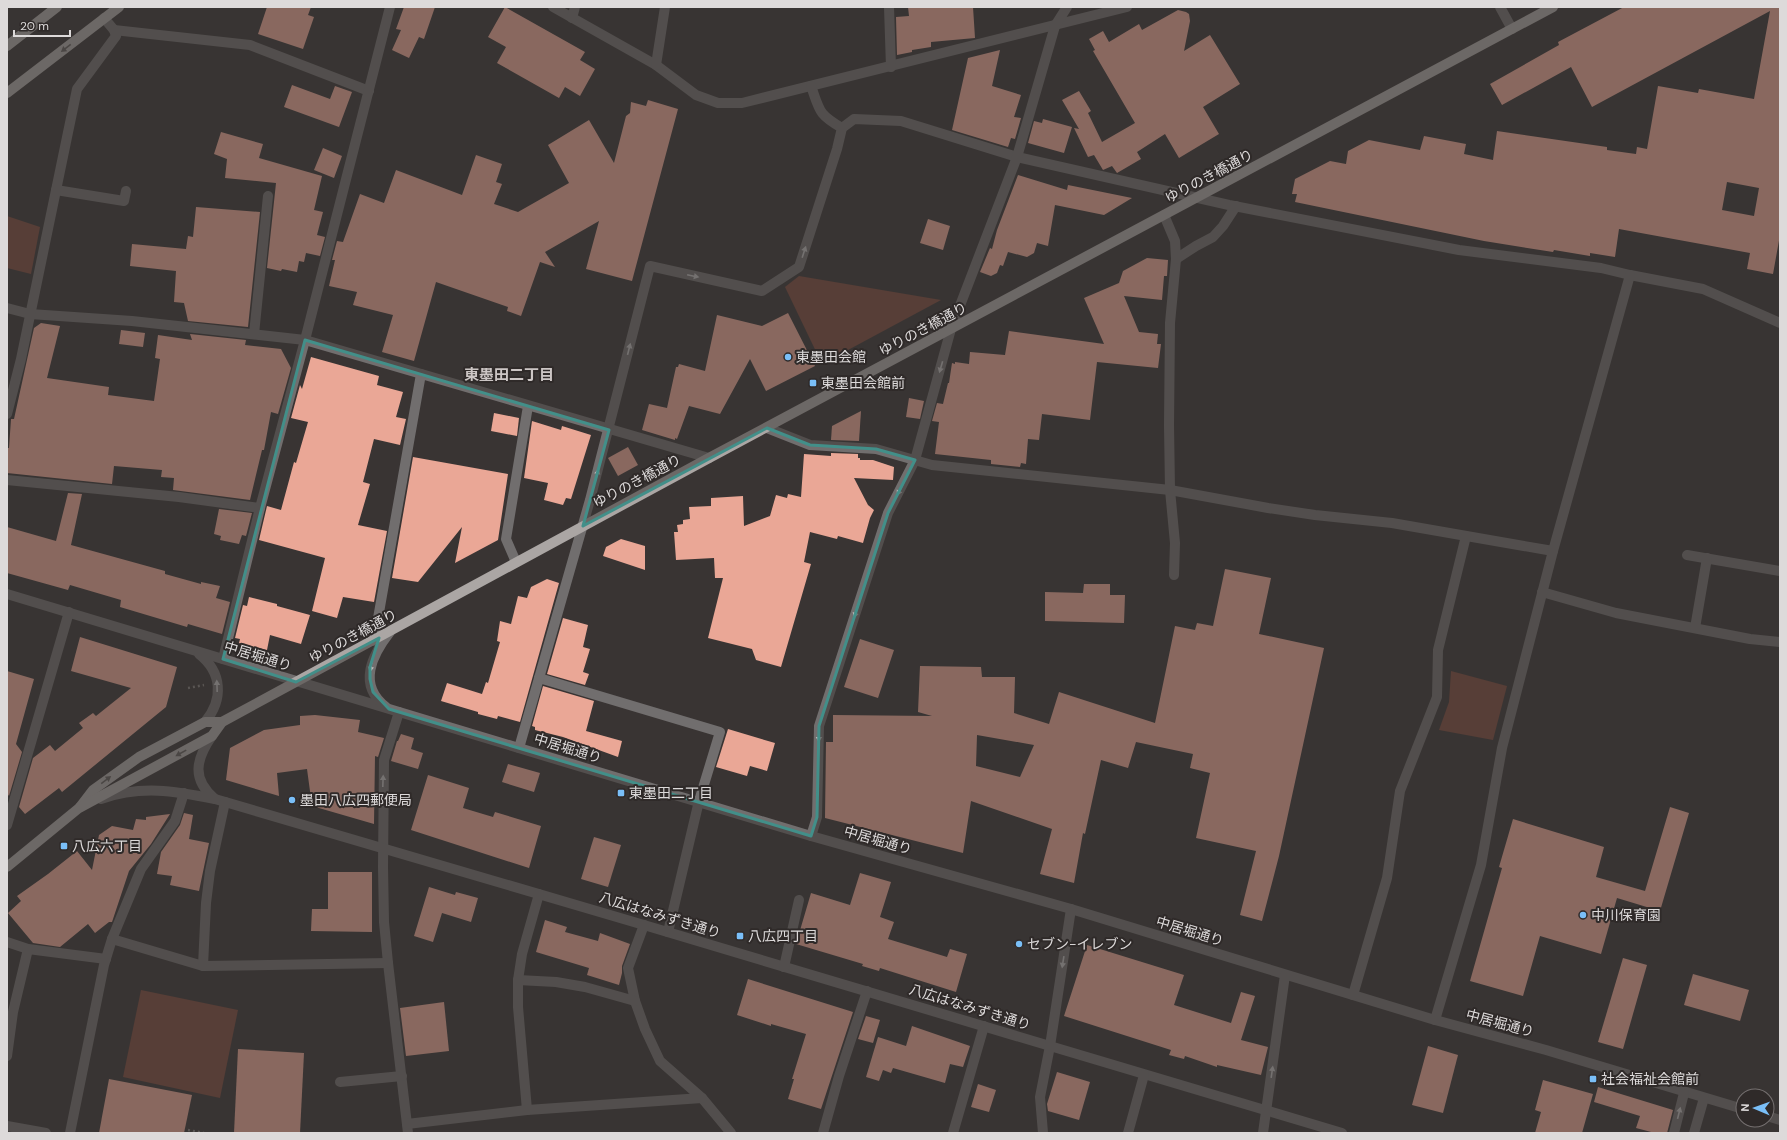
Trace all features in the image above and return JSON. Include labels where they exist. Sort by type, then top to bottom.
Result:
[{"type":"main road","points":[[7,46],[57,7]]},
{"type":"main road","points":[[7,93],[119,7]]},
{"type":"main road","name":"ゆりのき橋通り","points":[[79,808],[212,736],[222,722],[374,641],[516,562],[1553,7]]},
{"type":"main road","name":"ゆりのき橋通り","points":[[79,808],[93,790],[139,757],[205,722],[222,722]]},
{"type":"main road","name":"八広はなみずき通り","points":[[7,867],[79,808]]},
{"type":"street","points":[[223,659],[260,508],[305,340],[390,7]]},
{"type":"street","points":[[553,7],[656,65],[696,95],[718,104],[742,103],[1127,7]]},
{"type":"street","points":[[572,18],[575,7]]},
{"type":"street","points":[[656,65],[665,7]]},
{"type":"street","points":[[889,7],[891,67]]},
{"type":"street","points":[[811,836],[817,817],[819,726],[888,514],[914,460],[951,329],[1017,158],[1055,26],[1067,7]]},
{"type":"street","points":[[1500,7],[1512,30]]},
{"type":"street","points":[[7,414],[30,314],[77,89],[116,36],[114,30],[104,18]]},
{"type":"street","points":[[114,30],[250,45],[369,91]]},
{"type":"street","points":[[811,86],[821,114],[826,119],[842,128]]},
{"type":"street","points":[[519,748],[583,526],[609,430],[650,266],[762,291],[799,267],[837,149],[842,128],[854,119],[901,122],[1017,158],[1196,198],[1459,250],[1601,268],[1703,289],[1780,323]]},
{"type":"street","points":[[56,190],[124,201],[126,191]]},
{"type":"street","points":[[254,334],[268,196]]},
{"type":"street","points":[[1176,259],[1212,237],[1223,226],[1236,206]]},
{"type":"street","points":[[1164,216],[1175,241],[1176,259],[1170,323],[1170,490],[1175,543],[1174,575]]},
{"type":"street","points":[[1435,1020],[1481,864],[1502,748],[1553,551],[1630,275]]},
{"type":"street","points":[[7,308],[30,314],[132,321],[305,340],[709,458]]},
{"type":"street","points":[[374,641],[421,374]]},
{"type":"street","points":[[516,562],[506,539],[528,406]]},
{"type":"street","points":[[766,428],[810,445],[876,449],[932,465],[1170,490],[1268,508],[1315,515],[1392,523],[1553,551]]},
{"type":"street","points":[[7,480],[179,497],[260,508]]},
{"type":"street","points":[[1353,995],[1387,878],[1400,791],[1437,697],[1438,650],[1466,536]]},
{"type":"street","points":[[1687,555],[1780,571]]},
{"type":"street","points":[[1695,628],[1707,558]]},
{"type":"street","points":[[1542,592],[1616,613],[1750,639],[1780,642]]},
{"type":"street","name":"中居堀通り","points":[[7,594],[811,836],[1071,909],[1435,1020],[1546,1050],[1684,1093],[1735,1107]]},
{"type":"street","points":[[7,825],[69,612]]},
{"type":"street","points":[[389,709],[380,702],[373,692],[370,679],[370,667],[378,647],[390,632]]},
{"type":"street","points":[[194,651],[206,660],[216,676],[216,703],[212,714],[205,722]]},
{"type":"street","points":[[539,678],[720,732],[699,802],[668,932]]},
{"type":"street","points":[[399,712],[384,760],[384,922],[408,1128],[527,1110],[702,1098]]},
{"type":"street","points":[[204,966],[206,902],[220,801],[208,793],[204,787],[198,767],[201,753],[212,736]]},
{"type":"street","name":"八広はなみずき通り","points":[[79,808],[102,798],[125,792],[143,790],[184,793],[220,801],[668,932],[1342,1133]]},
{"type":"street","points":[[70,1133],[106,959],[112,939],[141,869],[176,821],[184,793]]},
{"type":"street","points":[[527,1110],[518,1007],[518,980],[522,954],[539,894]]},
{"type":"street","points":[[784,967],[798,900]]},
{"type":"street","points":[[1043,1133],[1040,1097],[1050,1046],[1071,909]]},
{"type":"street","points":[[644,925],[628,968],[635,1001],[645,1029],[660,1061],[702,1098],[731,1133]]},
{"type":"street","points":[[112,939],[204,966],[388,962]]},
{"type":"street","points":[[7,942],[28,949],[106,959]]},
{"type":"street","points":[[7,1056],[13,1012],[28,949]]},
{"type":"street","points":[[1262,1133],[1285,975]]},
{"type":"street","points":[[518,980],[556,982],[578,986],[635,1001]]},
{"type":"street","points":[[823,1133],[839,1076],[867,991]]},
{"type":"street","points":[[953,1133],[984,1026]]},
{"type":"street","points":[[1128,1133],[1144,1074]]},
{"type":"street","points":[[340,1082],[402,1076]]},
{"type":"street","points":[[1674,1133],[1684,1093]]},
{"type":"street","points":[[1694,1133],[1704,1098]]},
{"type":"street","points":[[7,1126],[46,1133]]},
{"type":"path","points":[[188,688],[208,684]]},
{"type":"path","points":[[188,1130],[204,1133]]},
{"type":"highlighted area","points":[[305,340],[609,430],[583,526],[767,428],[810,445],[876,449],[915,460],[888,513],[819,726],[817,817],[811,836],[389,709],[373,692],[370,679],[370,667],[379,638],[296,682],[223,659]]},
{"type":"shaded area","points":[[7,216],[40,227],[31,274],[7,268]]},
{"type":"shaded area","points":[[799,276],[941,300],[822,364],[785,287]]},
{"type":"shaded area","points":[[1451,671],[1507,686],[1493,740],[1439,730],[1449,702]]},
{"type":"shaded area","points":[[141,990],[238,1010],[220,1098],[123,1077]]},
{"type":"building","points":[[267,7],[311,7],[308,15],[314,17],[303,49],[258,34]]},
{"type":"building","points":[[404,7],[435,7],[424,39],[419,37],[409,58],[392,50],[401,30],[396,29]]},
{"type":"building","points":[[505,7],[585,52],[580,60],[595,69],[580,96],[565,87],[559,98],[497,63],[506,47],[488,37]]},
{"type":"building","points":[[908,7],[973,7],[975,38],[931,42],[931,47],[912,50],[912,52],[897,55],[896,17],[909,16]]},
{"type":"building","points":[[1624,7],[1780,7],[1780,235],[1773,274],[1747,269],[1750,253],[1619,229],[1615,257],[1590,253],[1590,256],[1554,250],[1553,252],[1484,241],[1295,202],[1297,194],[1292,194],[1295,179],[1330,161],[1346,164],[1348,151],[1369,140],[1420,150],[1424,136],[1466,144],[1464,154],[1493,160],[1497,131],[1607,147],[1607,150],[1636,154],[1637,147],[1647,149],[1658,86],[1698,93],[1699,89],[1754,99],[1770,11],[1592,107],[1571,67],[1502,105],[1490,84],[1559,45],[1558,42]],"holes":[[[1727,182],[1759,188],[1754,216],[1722,210]]]},
{"type":"building","points":[[1178,10],[1189,14],[1190,21],[1184,51],[1210,35],[1240,84],[1203,107],[1219,134],[1179,158],[1165,134],[1137,152],[1141,159],[1117,173],[1112,166],[1103,170],[1094,155],[1088,157],[1074,128],[1079,129],[1062,100],[1079,91],[1091,111],[1088,113],[1102,142],[1135,123],[1093,51],[1095,50],[1089,39],[1103,31],[1109,42],[1139,24],[1142,30]]},
{"type":"building","points":[[1000,50],[992,86],[1021,95],[1014,117],[1021,118],[1015,139],[1011,138],[1008,147],[952,130],[968,58]]},
{"type":"building","points":[[292,85],[330,99],[335,86],[352,92],[339,127],[284,107]]},
{"type":"building","points":[[648,100],[678,109],[632,281],[586,269],[599,221],[545,252],[555,267],[540,262],[521,316],[507,311],[508,307],[436,282],[414,361],[382,352],[393,315],[353,305],[357,292],[329,286],[335,260],[332,260],[337,241],[343,242],[360,194],[384,203],[396,170],[462,195],[476,155],[502,164],[496,182],[502,184],[494,204],[518,212],[569,183],[548,145],[589,120],[614,163],[626,116],[630,113],[631,102],[646,106]]},
{"type":"building","points":[[1043,119],[1072,127],[1064,153],[1028,143],[1034,121],[1042,123]]},
{"type":"building","points":[[221,132],[263,144],[259,158],[322,176],[314,210],[323,212],[317,235],[325,237],[320,256],[306,253],[304,262],[299,261],[297,272],[267,268],[276,183],[225,178],[227,159],[214,154]]},
{"type":"building","points":[[323,148],[342,156],[334,178],[314,170]]},
{"type":"building","points":[[1018,175],[1067,190],[1068,185],[1132,198],[1104,215],[1055,205],[1048,246],[1037,243],[1034,253],[1027,257],[1008,252],[1003,266],[1000,265],[997,273],[991,276],[980,272],[990,248],[992,249],[997,230]]},
{"type":"building","points":[[196,207],[260,212],[248,327],[188,321],[184,303],[174,302],[176,271],[130,266],[132,244],[186,249],[188,236],[193,237]]},
{"type":"building","points":[[928,219],[950,226],[943,250],[920,243]]},
{"type":"building","points":[[1147,258],[1168,260],[1167,276],[1164,276],[1162,300],[1124,296],[1139,332],[1158,334],[1157,344],[1161,344],[1158,368],[1097,362],[1090,420],[1042,414],[1039,440],[1028,439],[1026,464],[1021,463],[1020,467],[991,464],[991,460],[935,454],[939,422],[932,421],[937,403],[943,404],[949,383],[952,363],[969,364],[970,352],[1005,355],[1009,331],[1104,344],[1084,298],[1119,283],[1123,271]]},
{"type":"building","points":[[788,313],[815,366],[766,391],[750,359],[720,414],[689,406],[677,439],[675,438],[675,440],[642,430],[649,404],[667,408],[676,367],[678,367],[679,364],[705,371],[717,315],[762,326]]},
{"type":"building","points":[[41,323],[60,326],[47,378],[109,387],[108,395],[154,401],[160,359],[155,358],[158,335],[192,340],[190,334],[246,340],[245,345],[281,349],[291,368],[278,414],[271,412],[264,450],[262,450],[250,500],[173,490],[174,478],[161,477],[162,470],[114,466],[112,484],[7,473],[7,448],[9,448],[11,419],[14,419],[34,328]]},
{"type":"building","points":[[121,330],[145,333],[143,347],[119,344]]},
{"type":"building","points":[[311,357],[379,376],[377,385],[403,392],[396,417],[406,419],[400,445],[374,439],[363,482],[370,484],[358,525],[387,531],[374,602],[343,597],[337,618],[312,611],[325,558],[259,540],[267,506],[281,510],[294,462],[296,463],[308,422],[291,418],[300,385],[302,389]]},
{"type":"building","points":[[909,398],[924,401],[920,419],[906,417]]},
{"type":"building","points":[[861,411],[859,441],[831,440],[832,426]]},
{"type":"building","points":[[494,413],[519,418],[517,436],[491,431]]},
{"type":"building","points":[[532,421],[561,430],[562,426],[591,435],[571,499],[566,498],[563,505],[544,500],[548,483],[524,478]]},
{"type":"building","points":[[628,447],[638,465],[618,476],[608,458]]},
{"type":"building","points":[[831,453],[858,454],[858,458],[860,458],[860,460],[873,460],[894,467],[893,480],[854,478],[868,505],[874,510],[870,518],[863,543],[838,536],[837,539],[810,532],[804,562],[811,564],[781,667],[756,660],[752,649],[708,638],[723,578],[715,578],[714,558],[676,560],[674,532],[678,532],[677,525],[683,524],[683,520],[690,519],[689,507],[711,506],[711,498],[743,496],[744,526],[770,516],[776,495],[787,498],[788,494],[801,497],[804,454],[831,456]]},
{"type":"building","points":[[413,457],[508,474],[498,540],[455,563],[462,527],[418,582],[392,578]]},
{"type":"building","points":[[68,493],[82,494],[71,545],[165,571],[165,574],[201,584],[201,582],[220,586],[216,598],[230,602],[222,634],[188,624],[187,627],[120,607],[121,600],[70,585],[68,590],[7,573],[7,527],[56,541]]},
{"type":"building","points":[[219,509],[252,513],[246,536],[242,535],[239,544],[220,540],[221,536],[214,534]]},
{"type":"building","points":[[621,539],[645,546],[645,570],[603,556],[606,547]]},
{"type":"building","points":[[1225,569],[1271,578],[1259,634],[1324,648],[1279,856],[1262,921],[1240,915],[1256,851],[1196,838],[1210,773],[1190,768],[1193,754],[1136,742],[1128,768],[1101,760],[1085,834],[1083,833],[1074,883],[1040,874],[1052,829],[971,801],[963,853],[825,818],[826,742],[833,742],[833,715],[932,716],[918,712],[920,666],[981,667],[982,677],[1015,677],[1014,713],[1049,724],[1059,692],[1155,723],[1175,626],[1195,630],[1197,623],[1213,626]],"holes":[[[977,735],[1034,745],[1020,777],[976,766]]]},
{"type":"building","points":[[547,579],[559,583],[520,722],[498,716],[497,719],[478,714],[478,712],[441,701],[447,683],[482,694],[486,682],[488,683],[500,642],[497,641],[500,621],[511,624],[518,596],[527,598],[531,587]]},
{"type":"building","points":[[1084,584],[1110,584],[1110,595],[1125,595],[1124,623],[1045,621],[1045,592],[1083,593]]},
{"type":"building","points":[[249,597],[277,604],[277,606],[310,615],[301,644],[270,635],[267,650],[239,643],[240,639],[235,638],[243,605],[247,606]]},
{"type":"building","points":[[563,618],[588,625],[583,647],[590,649],[583,672],[589,674],[585,685],[547,674]]},
{"type":"building","points":[[80,637],[177,667],[166,707],[62,792],[59,788],[25,814],[19,807],[33,758],[50,745],[55,751],[83,728],[79,723],[93,713],[96,716],[131,688],[71,671]]},
{"type":"building","points":[[860,639],[894,650],[878,698],[844,687]]},
{"type":"building","points":[[7,671],[34,679],[16,744],[22,752],[9,796],[7,793]]},
{"type":"building","points":[[543,686],[594,701],[586,731],[622,741],[618,757],[563,737],[535,730],[535,727],[532,726]]},
{"type":"building","points":[[315,715],[360,720],[358,732],[384,738],[378,757],[375,756],[374,824],[312,806],[307,769],[277,773],[279,796],[226,780],[230,748],[264,730],[300,725],[300,716]]},
{"type":"building","points":[[728,729],[775,743],[767,771],[750,766],[747,776],[716,767]]},
{"type":"building","points":[[401,734],[414,738],[411,749],[423,753],[418,769],[391,761],[397,741]]},
{"type":"building","points":[[508,764],[540,773],[534,792],[502,782]]},
{"type":"building","points":[[428,775],[469,788],[463,808],[493,817],[495,812],[541,826],[529,868],[411,830]]},
{"type":"building","points":[[1670,807],[1689,813],[1660,911],[1617,898],[1601,954],[1540,936],[1523,996],[1470,981],[1502,868],[1499,867],[1513,819],[1604,847],[1596,877],[1645,891]]},
{"type":"building","points":[[184,813],[193,815],[189,839],[209,843],[199,891],[170,885],[172,876],[157,874],[161,852],[180,825]]},
{"type":"building","points":[[170,814],[151,844],[129,871],[112,922],[109,922],[95,933],[88,924],[60,947],[33,943],[8,913],[21,901],[17,896],[77,851],[92,870],[99,835],[112,826],[133,830],[136,819],[146,820],[146,817]]},
{"type":"building","points":[[594,837],[621,845],[608,887],[581,879]]},
{"type":"building","points":[[328,872],[372,872],[372,932],[311,931],[312,909],[328,909]]},
{"type":"building","points":[[860,873],[891,882],[880,917],[894,922],[888,939],[947,957],[950,949],[967,954],[956,992],[880,968],[879,971],[862,966],[863,964],[796,944],[811,893],[850,905]]},
{"type":"building","points":[[429,887],[455,895],[456,892],[478,898],[471,922],[442,913],[433,942],[414,936]]},
{"type":"building","points":[[545,920],[567,927],[565,932],[598,941],[600,933],[630,944],[622,966],[619,985],[587,975],[589,968],[536,952]]},
{"type":"building","points":[[1087,945],[1184,975],[1174,1005],[1231,1023],[1241,992],[1255,996],[1241,1040],[1268,1047],[1261,1075],[1217,1065],[1217,1067],[1185,1056],[1184,1059],[1169,1055],[1171,1050],[1064,1016]]},
{"type":"building","points":[[1623,958],[1647,965],[1623,1049],[1598,1042]]},
{"type":"building","points":[[1693,974],[1749,990],[1740,1021],[1684,1005]]},
{"type":"building","points":[[748,979],[853,1012],[821,1109],[788,1099],[794,1079],[792,1079],[806,1034],[771,1024],[771,1026],[737,1015]]},
{"type":"building","points":[[444,1002],[449,1051],[406,1056],[400,1008]]},
{"type":"building","points":[[866,1016],[880,1020],[873,1043],[858,1039]]},
{"type":"building","points":[[912,1026],[970,1046],[963,1067],[950,1064],[945,1083],[893,1068],[891,1073],[883,1070],[879,1081],[866,1077],[878,1037],[906,1046]]},
{"type":"building","points":[[1428,1046],[1458,1055],[1443,1113],[1412,1105]]},
{"type":"building","points":[[238,1049],[304,1053],[300,1133],[234,1133]]},
{"type":"building","points":[[1057,1072],[1090,1082],[1079,1120],[1048,1111],[1047,1104]]},
{"type":"building","points":[[109,1079],[192,1095],[184,1133],[99,1133]]},
{"type":"building","points":[[1543,1080],[1593,1094],[1582,1133],[1535,1133],[1541,1112],[1535,1110]]},
{"type":"building","points":[[978,1084],[996,1090],[989,1112],[971,1107]]},
{"type":"building","points":[[1598,1087],[1673,1110],[1667,1133],[1655,1133],[1636,1128],[1640,1116],[1594,1102]]},
{"type":"place","name":"東墨田会館","points":[[788,357]]},
{"type":"place","name":"東墨田会館前","points":[[813,383]]},
{"type":"place","name":"東墨田二丁目","points":[[621,793]]},
{"type":"place","name":"墨田八広四郵便局","points":[[292,800]]},
{"type":"place","name":"八広六丁目","points":[[64,846]]},
{"type":"place","name":"中川保育園","points":[[1583,915]]},
{"type":"place","name":"八広四丁目","points":[[740,936]]},
{"type":"place","name":"セブン-イレブン","points":[[1019,944]]},
{"type":"place","name":"社会福祉会館前","points":[[1593,1079]]},
{"type":"district","name":"東墨田二丁目","points":[[509,375]]}]
